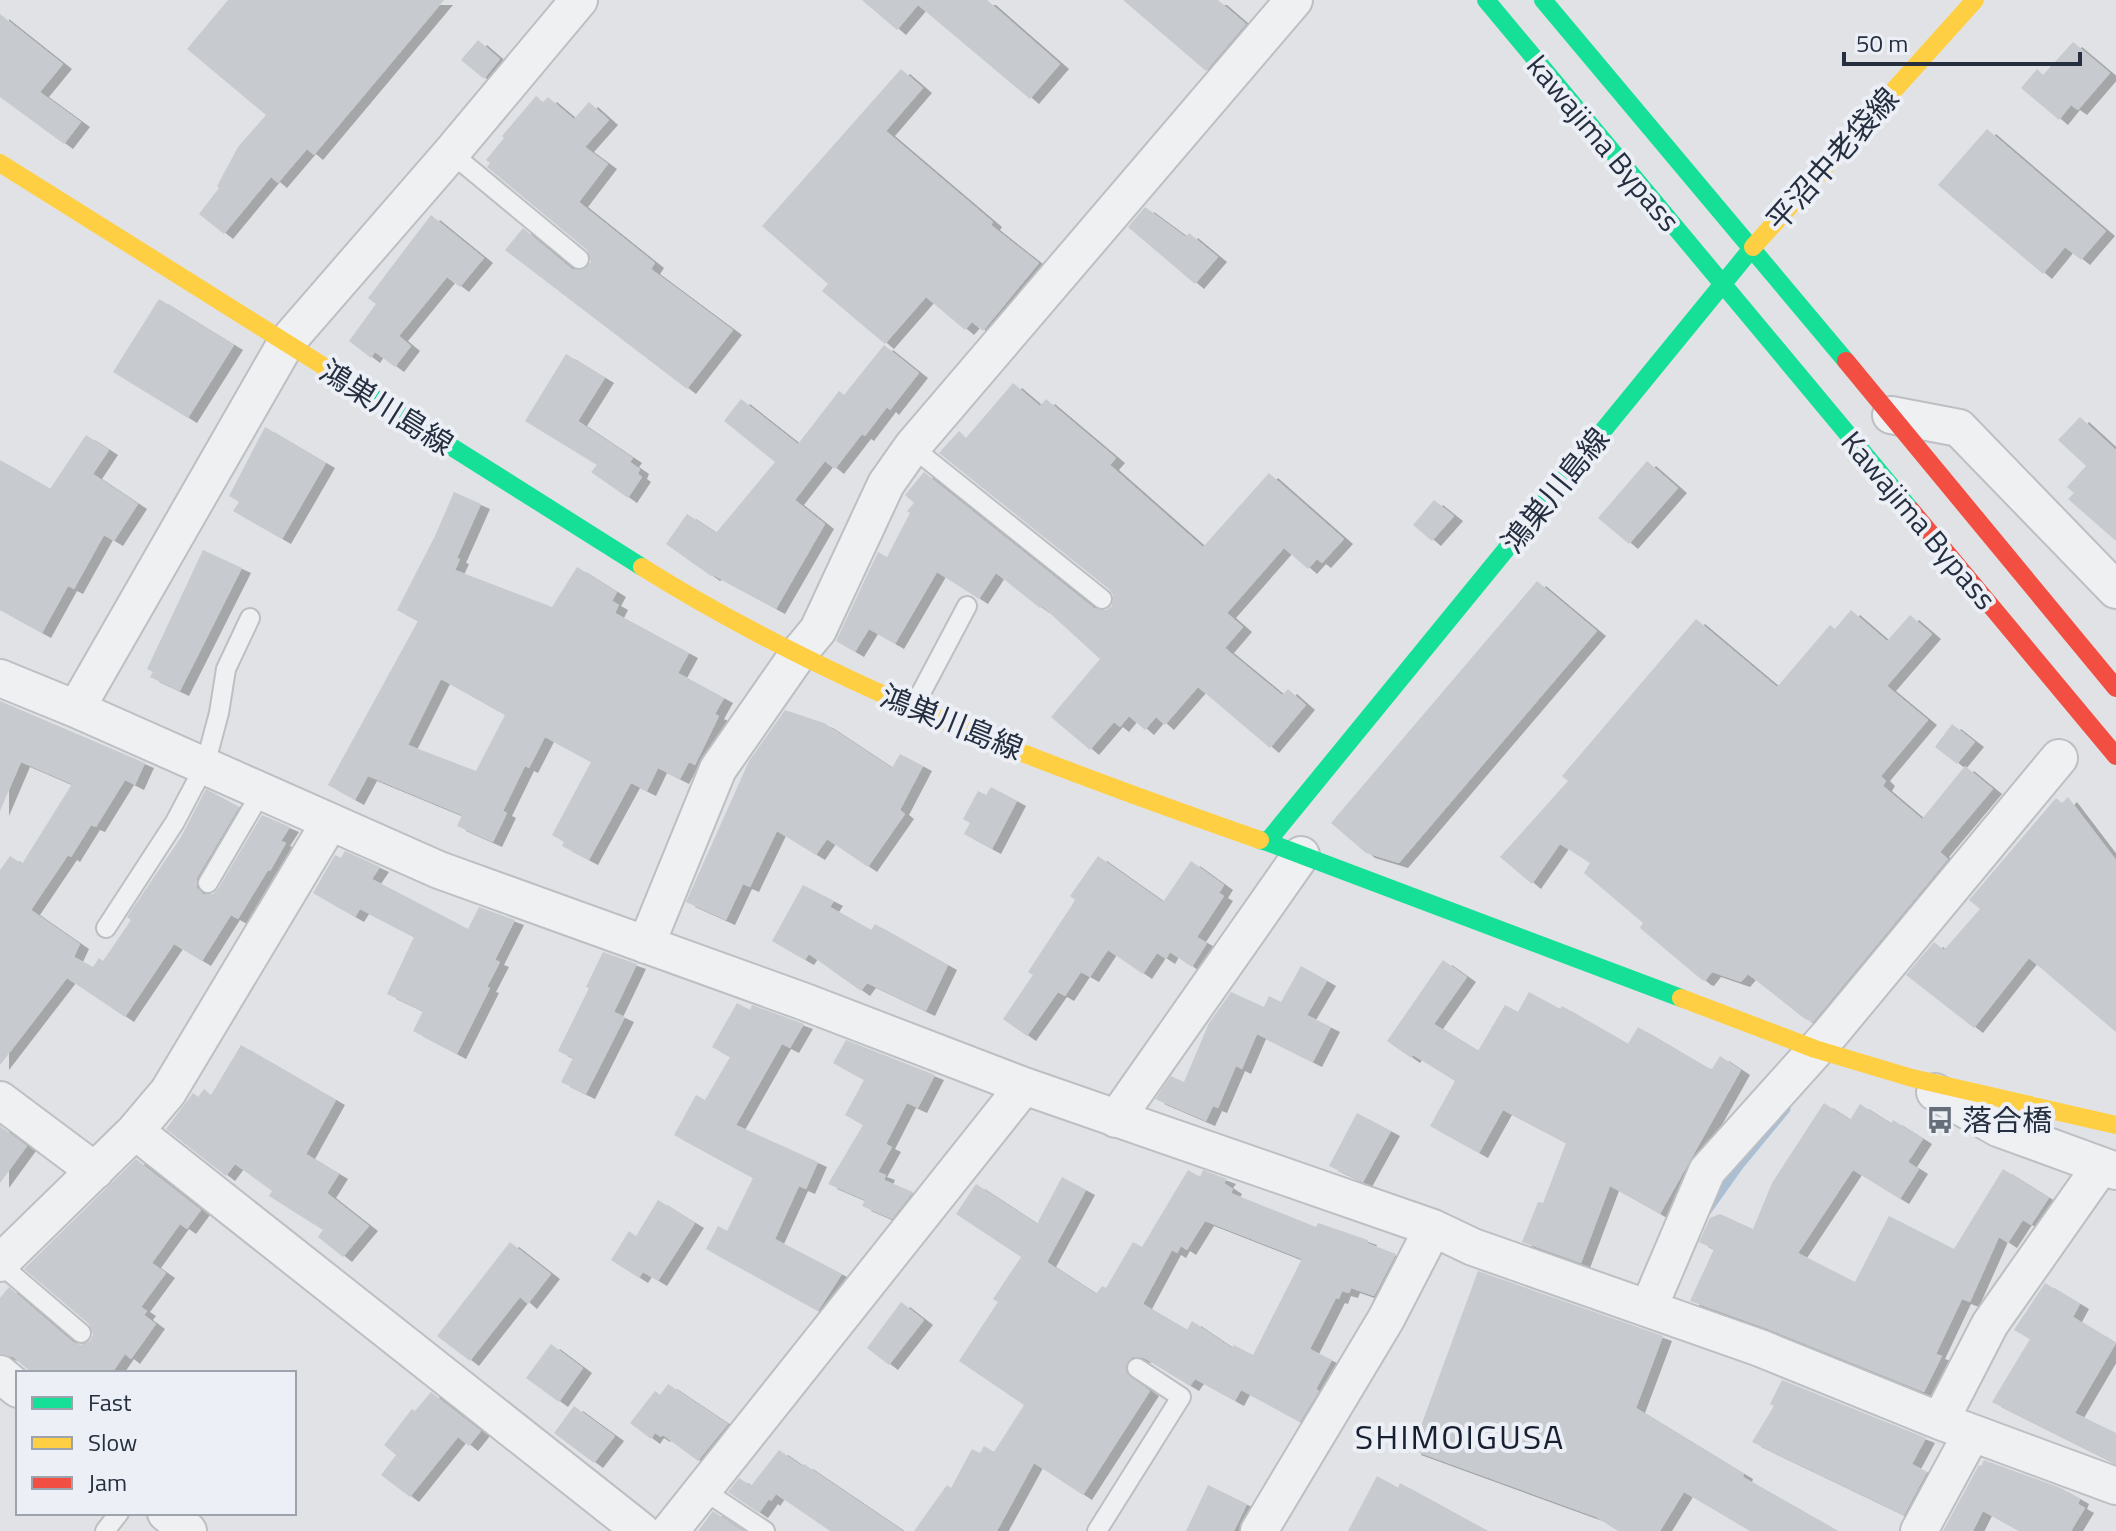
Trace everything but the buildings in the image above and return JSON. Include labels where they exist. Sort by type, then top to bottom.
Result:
[{"type":"main road","name":"kawajima Bypass","points":[[1486,0],[1722,285]]},
{"type":"main road","name":"kawajima Bypass","points":[[1543,0],[1753,247]]},
{"type":"main road","name":"平沼中老袋線","points":[[1753,247],[1975,0]]},
{"type":"main road","name":"鴻巣川島線","points":[[0,163],[668,583],[798,654],[913,708],[1163,806],[1267,842],[1753,247]]},
{"type":"main road","name":"Kawajima Bypass","points":[[1753,247],[2116,688]]},
{"type":"main road","name":"Kawajima Bypass","points":[[1722,285],[2116,756]]},
{"type":"main road","points":[[1267,842],[1815,1049],[1912,1078],[2116,1125]]},
{"type":"street","points":[[76,709],[286,343],[579,0]]},
{"type":"street","points":[[646,945],[718,769],[818,630],[886,484],[912,447],[1294,0]]},
{"type":"street","points":[[1891,415],[1959,428],[2116,590]]},
{"type":"street","points":[[0,678],[205,765],[439,870],[805,1002],[1024,1086],[1433,1228],[1473,1247],[1649,1307],[2116,1486]]},
{"type":"street","points":[[1649,1307],[1707,1171],[1830,1034],[2059,758]]},
{"type":"street","points":[[0,1263],[135,1131],[168,1092],[330,822]]},
{"type":"street","points":[[1116,1119],[1301,855]]},
{"type":"street","points":[[1912,1078],[1998,1128],[2109,1168],[1990,1324],[1919,1531]]},
{"type":"street","points":[[670,1531],[1024,1086]]},
{"type":"street","points":[[0,1100],[95,1171]]},
{"type":"street","points":[[135,1131],[641,1531]]},
{"type":"street","points":[[1259,1531],[1386,1319],[1433,1228]]},
{"type":"street","points":[[0,1374],[16,1387]]},
{"type":"street","points":[[168,1515],[188,1531]]},
{"type":"lane","points":[[451,153],[579,259]]},
{"type":"lane","points":[[912,447],[1102,599]]},
{"type":"lane","points":[[913,708],[967,606]]},
{"type":"lane","points":[[106,928],[175,822],[205,765],[219,713],[226,669],[250,618]]},
{"type":"lane","points":[[208,883],[262,791]]},
{"type":"lane","points":[[0,1263],[81,1333]]},
{"type":"lane","points":[[1097,1531],[1181,1397],[1137,1368]]},
{"type":"lane","points":[[703,1490],[765,1531]]},
{"type":"lane","points":[[105,1531],[117,1515]]},
{"type":"waterway","points":[[1707,1211],[1786,1109]]},
{"type":"traffic: fast","points":[[1486,0],[1911,510]]},
{"type":"traffic: fast","points":[[1543,0],[1846,361]]},
{"type":"traffic: fast","points":[[1260,840],[1267,842],[1753,247]]},
{"type":"traffic: fast","points":[[328,369],[642,567]]},
{"type":"traffic: fast","points":[[1267,842],[1681,998]]},
{"type":"traffic: slow","points":[[1753,247],[1975,0]]},
{"type":"traffic: slow","points":[[0,163],[328,369]]},
{"type":"traffic: slow","points":[[642,567],[789,650],[866,687],[1022,753],[1260,840]]},
{"type":"traffic: slow","points":[[1681,998],[1815,1049],[1912,1078],[2116,1125]]},
{"type":"traffic: jam","points":[[1846,361],[2116,688]]},
{"type":"traffic: jam","points":[[1911,510],[2116,756]]},
{"type":"place","name":"落合橋","points":[[1940,1120]]},
{"type":"district","name":"SHIMOIGUSA","points":[[1460,1436]]}]
